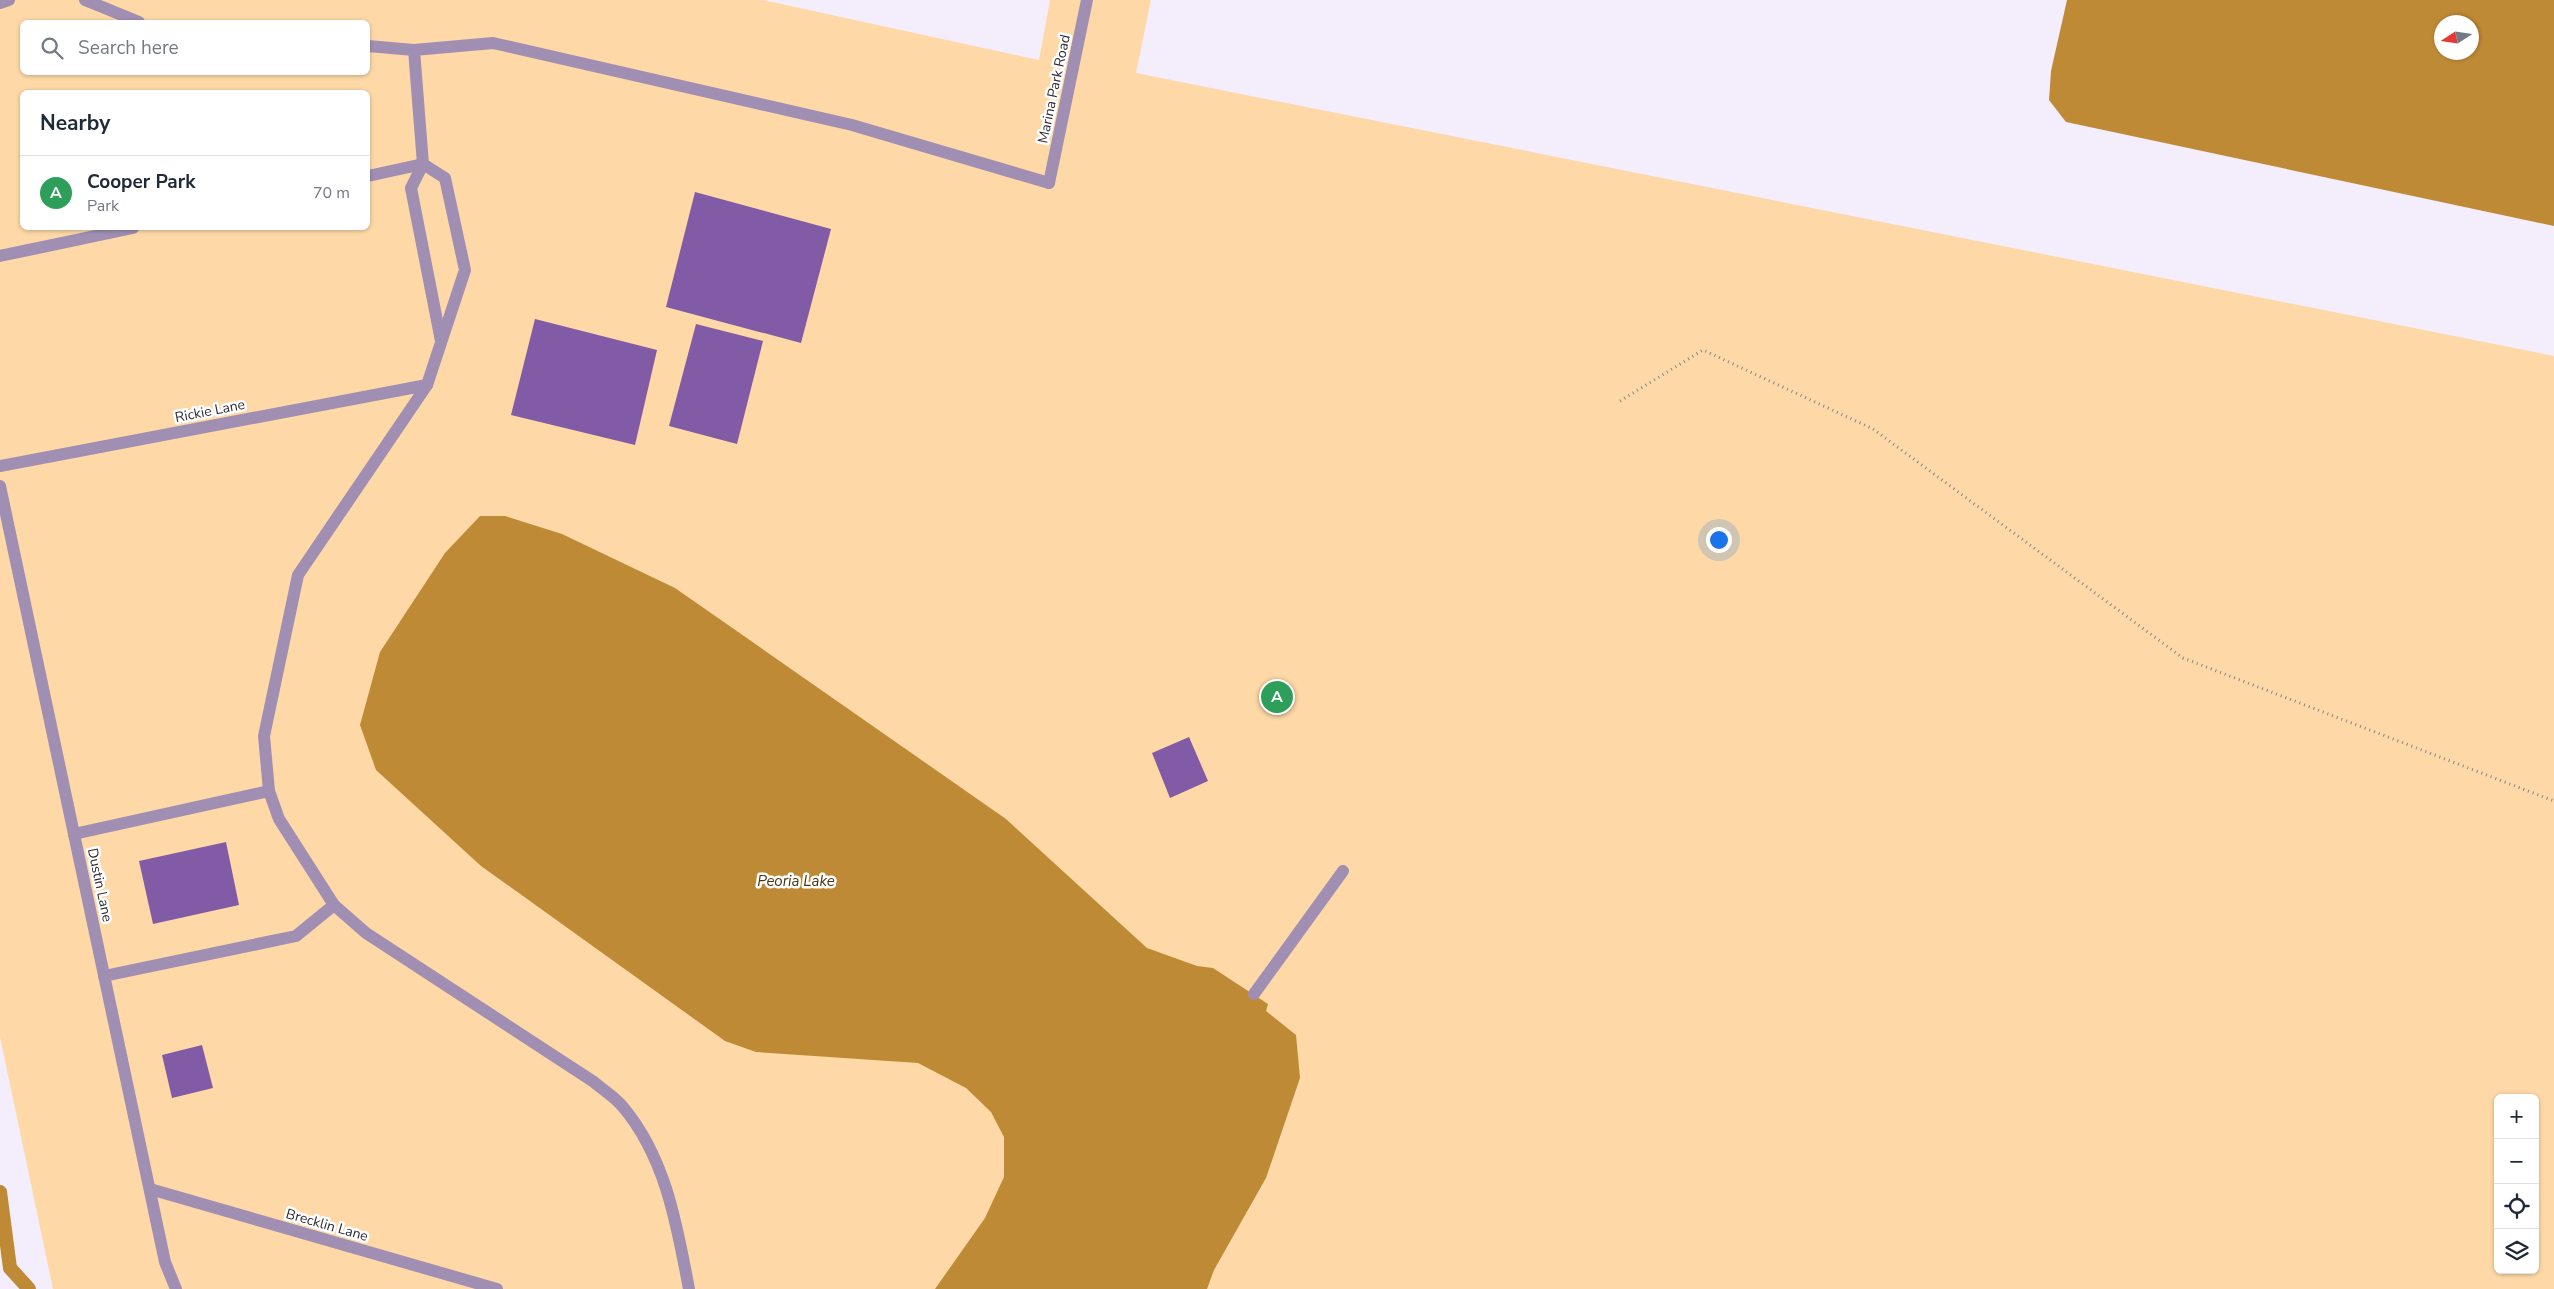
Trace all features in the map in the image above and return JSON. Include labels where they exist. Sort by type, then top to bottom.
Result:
[{"type":"street","points":[[0,3],[9,0]]},
{"type":"street","points":[[85,0],[134,20]]},
{"type":"street","name":"Marina Park Road","points":[[414,50],[493,43],[852,125],[1049,183],[1087,0]]},
{"type":"street","points":[[370,46],[414,50],[423,164],[410,188],[441,341]]},
{"type":"street","points":[[370,176],[423,164],[445,178],[465,270],[427,385],[298,575],[264,736],[268,791],[279,819],[334,905],[366,933],[594,1082],[622,1106],[652,1150],[670,1200],[689,1289]]},
{"type":"street","points":[[0,256],[124,230]]},
{"type":"street","name":"Rickie Lane","points":[[0,466],[427,385]]},
{"type":"street","name":"Dustin Lane","points":[[0,486],[165,1262],[176,1289]]},
{"type":"street","points":[[74,834],[268,791]]},
{"type":"street","points":[[1254,994],[1343,871]]},
{"type":"street","points":[[104,976],[296,936],[334,905]]},
{"type":"street","name":"Brecklin Lane","points":[[150,1189],[497,1289]]},
{"type":"path","points":[[1620,401],[1702,350],[1873,429],[2183,658],[2554,801]]},
{"type":"shaded area","points":[[0,0],[763,0],[1039,60],[1050,0],[1151,0],[1136,73],[2554,356],[2554,1289],[53,1289],[0,1037]]},
{"type":"water","points":[[2067,0],[2554,0],[2554,226],[2066,122],[2049,100],[2051,71]]},
{"type":"water","name":"Peoria Lake","points":[[480,516],[505,516],[562,534],[675,588],[1006,819],[1147,948],[1197,966],[1213,968],[1268,1004],[1266,1011],[1296,1035],[1300,1078],[1266,1178],[1214,1270],[1207,1289],[935,1289],[985,1218],[1004,1177],[1004,1137],[991,1112],[966,1088],[918,1063],[756,1052],[725,1041],[481,866],[376,770],[360,725],[380,652],[445,553]]},
{"type":"building","points":[[695,192],[831,229],[801,343],[666,307]]},
{"type":"building","points":[[535,319],[657,350],[635,445],[511,415]]},
{"type":"building","points":[[696,324],[763,341],[737,444],[669,426]]},
{"type":"building","points":[[1189,737],[1208,781],[1170,798],[1152,753]]},
{"type":"building","points":[[226,842],[239,905],[153,924],[139,861]]},
{"type":"building","points":[[202,1045],[213,1088],[172,1098],[162,1055]]},
{"type":"waterway","points":[[0,1192],[10,1268],[29,1289]]},
{"type":"place","name":"Cooper Park","points":[[1277,697]]}]
